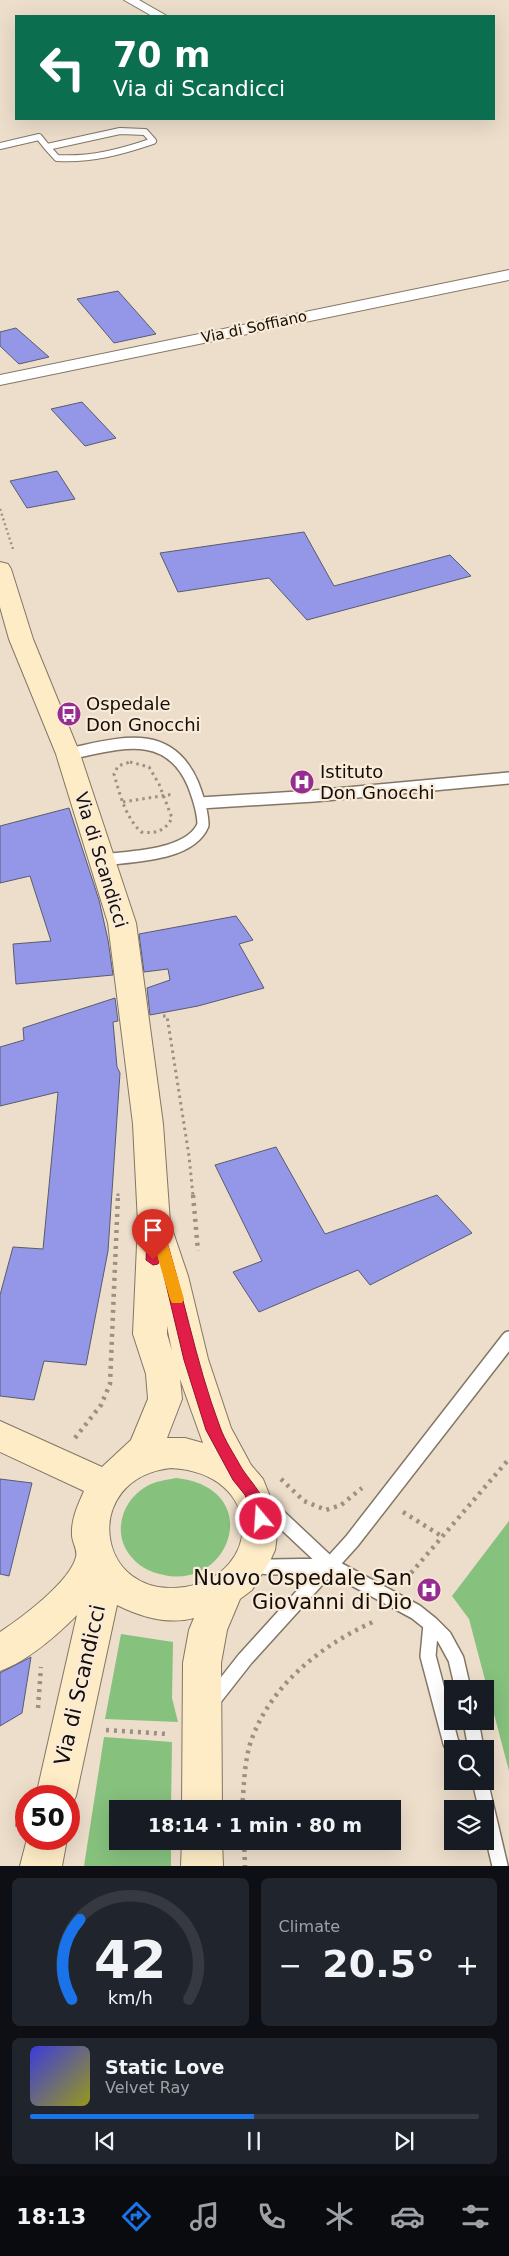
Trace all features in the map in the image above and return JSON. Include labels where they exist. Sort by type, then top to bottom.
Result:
[{"type":"street","points":[[130,0],[159,15]]},
{"type":"street","name":"Via di Soffiano","points":[[0,380],[509,276]]},
{"type":"street","name":"Via di Scandicci","points":[[0,569],[20,639],[68,754],[103,860],[124,933],[148,1124],[154,1223],[150,1334],[163,1374],[165,1399],[145,1449],[115,1478],[99,1498],[92,1514],[90,1535],[100,1565],[127,1592],[161,1604],[184,1604],[206,1598],[238,1576],[257,1550],[261,1519],[257,1504],[255,1480],[214,1430],[191,1360],[172,1276],[154,1223]]},
{"type":"street","points":[[0,1436],[82,1475],[115,1478]]},
{"type":"street","name":"Via di Scandicci","points":[[115,1478],[143,1458],[176,1453],[211,1459],[255,1480]]},
{"type":"street","points":[[0,1652],[42,1624],[74,1594],[90,1571],[100,1565]]},
{"type":"street","name":"Via di Scandicci","points":[[58,1785],[100,1565]]},
{"type":"street","points":[[201,1800],[189,1726],[208,1630],[238,1576]]},
{"type":"street","points":[[41,1866],[45,1850]]},
{"type":"street","points":[[202,1850],[202,1866]]},
{"type":"lane","points":[[0,146],[39,137],[47,147],[57,158],[81,160],[120,153],[153,141],[145,132],[120,131],[47,147]]},
{"type":"lane","points":[[68,754],[122,745],[151,746],[164,749],[178,758],[200,803],[203,823],[200,830],[189,841],[168,850],[103,860]]},
{"type":"lane","points":[[200,803],[314,796],[509,778]]},
{"type":"lane","points":[[189,1726],[247,1654],[331,1566],[509,1339]]},
{"type":"lane","points":[[255,1480],[331,1566],[416,1612],[431,1624],[444,1637],[456,1659],[461,1680]]},
{"type":"lane","points":[[238,1576],[271,1567],[331,1566]]},
{"type":"lane","points":[[431,1624],[428,1656],[450,1740]]},
{"type":"lane","points":[[482,1790],[500,1866]]},
{"type":"path","points":[[130,762],[143,764],[150,768],[164,796],[172,818],[167,829],[159,833],[141,832],[134,826],[123,802],[114,774],[118,766],[130,762]]},
{"type":"path","points":[[123,802],[179,793]]},
{"type":"path","points":[[157,1016],[167,1016],[189,1156],[198,1255]]},
{"type":"path","points":[[80,1432],[97,1415],[108,1393],[114,1365],[110,1341],[119,1183]]},
{"type":"path","points":[[411,1573],[509,1459]]},
{"type":"path","points":[[255,1480],[320,1510],[333,1509],[363,1487],[443,1536]]},
{"type":"path","points":[[243,1800],[248,1754],[253,1736],[283,1687],[310,1660],[334,1642],[355,1629],[375,1621]]},
{"type":"path","points":[[101,1730],[189,1726]]},
{"type":"path","points":[[244,1850],[245,1866]]},
{"type":"green space","points":[[176,1478],[204,1486],[222,1499],[229,1517],[229,1536],[221,1554],[207,1568],[187,1576],[164,1575],[144,1568],[129,1554],[121,1536],[123,1516],[126,1507],[132,1499],[150,1484]]},
{"type":"green space","points":[[509,1521],[509,1771],[494,1714],[494,1680],[485,1680],[469,1619],[452,1596]]},
{"type":"green space","points":[[121,1634],[173,1642],[172,1698],[178,1722],[105,1719]]},
{"type":"green space","points":[[104,1737],[172,1742],[171,1800],[109,1800],[109,1850],[171,1850],[171,1866],[84,1866]]},
{"type":"building","points":[[118,291],[156,334],[114,343],[77,299]]},
{"type":"building","points":[[16,328],[49,357],[19,364],[0,346],[0,332]]},
{"type":"building","points":[[82,402],[116,438],[85,446],[51,409]]},
{"type":"building","points":[[57,471],[75,499],[27,508],[10,481]]},
{"type":"building","points":[[304,532],[334,586],[450,555],[471,576],[307,620],[269,578],[178,592],[160,553]]},
{"type":"building","points":[[69,808],[99,900],[108,940],[113,975],[16,984],[13,944],[51,941],[30,876],[0,883],[0,826]]},
{"type":"building","points":[[236,916],[253,940],[239,944],[264,988],[198,1006],[150,1015],[147,988],[170,980],[168,969],[144,972],[139,934]]},
{"type":"building","points":[[115,998],[118,1021],[113,1022],[117,1067],[120,1073],[108,1251],[86,1365],[44,1361],[34,1400],[0,1396],[0,1295],[13,1247],[43,1249],[58,1092],[0,1106],[0,1047],[24,1040],[23,1028]]},
{"type":"building","points":[[276,1147],[325,1234],[437,1195],[472,1233],[370,1285],[358,1270],[259,1312],[233,1272],[262,1261],[215,1165]]},
{"type":"building","points":[[0,1479],[32,1483],[9,1576],[0,1574]]},
{"type":"building","points":[[31,1657],[22,1713],[0,1726],[0,1673]]},
{"type":"slow traffic","points":[[157,1231],[172,1276],[177,1299]]},
{"type":"place","name":"Ospedale Don Gnocchi","points":[[69,714]]},
{"type":"place","name":"Istituto Don Gnocchi","points":[[302,782]]},
{"type":"place","name":"Nuovo Ospedale San Giovanni di Dio","points":[[429,1590]]},
{"type":"route","points":[[153,1260],[154,1223],[172,1276],[191,1360],[214,1430],[238,1476],[250,1490],[257,1504],[261,1519]]}]
